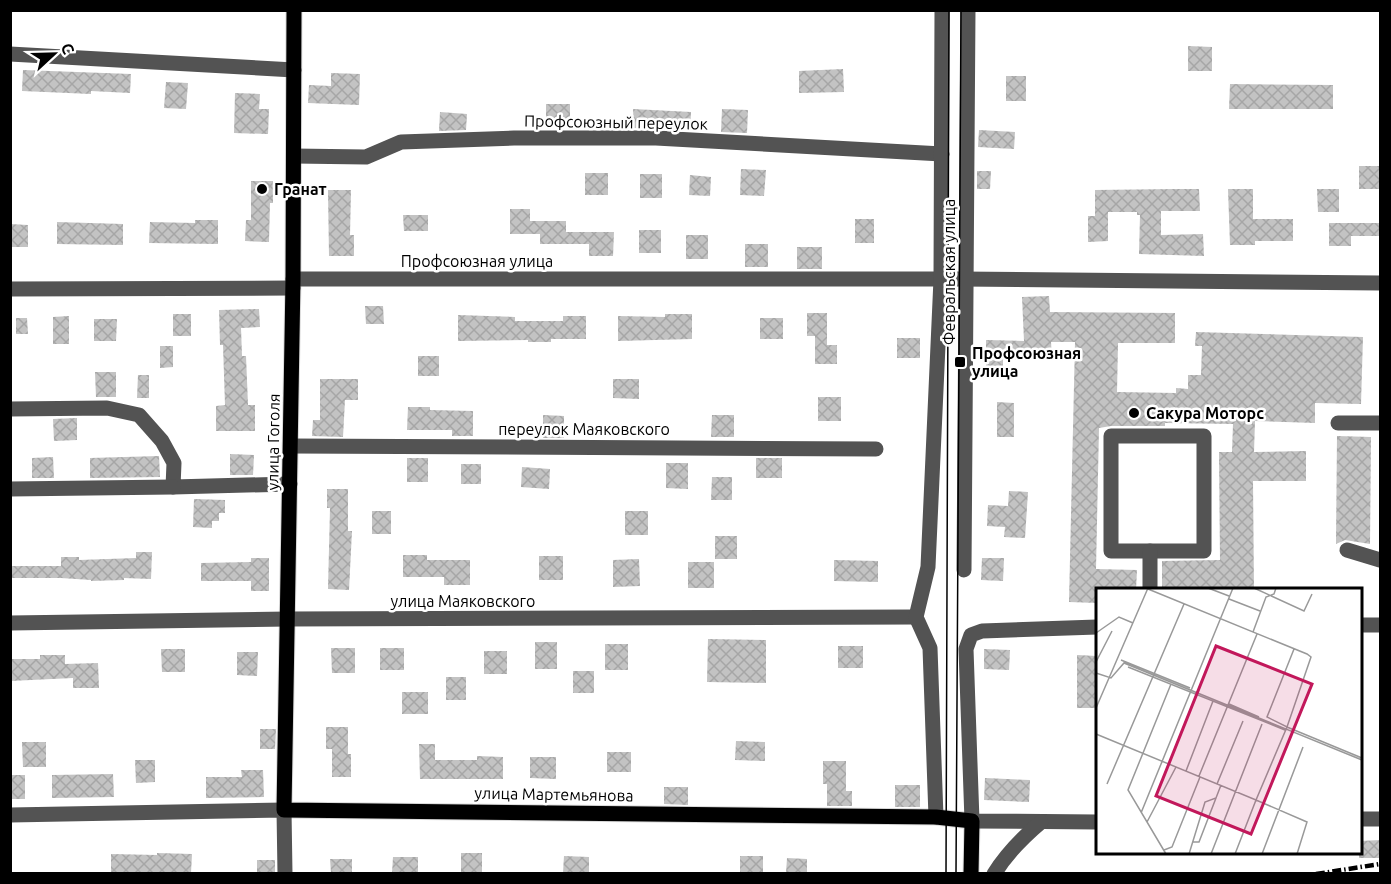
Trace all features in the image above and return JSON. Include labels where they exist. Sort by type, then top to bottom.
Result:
[{"type":"main road","name":"улица Гоголя","points":[[284,810],[291,446],[294,10]]},
{"type":"main road","name":"улица Мартемьянова","points":[[284,810],[936,816],[972,821]]},
{"type":"main road","points":[[971,873],[972,821]]},
{"type":"street","points":[[936,816],[930,648],[916,617],[928,567],[941,279],[942,10]]},
{"type":"street","name":"Февральская улица","points":[[964,570],[968,10]]},
{"type":"street","points":[[10,54],[294,70]]},
{"type":"street","name":"Профсоюзный переулок","points":[[294,156],[366,157],[401,142],[538,138],[656,138],[942,154]]},
{"type":"street","name":"Профсоюзная улица","points":[[10,289],[293,283],[941,279],[1380,283]]},
{"type":"street","points":[[10,409],[107,408],[139,415],[162,441],[174,463],[173,487]]},
{"type":"street","points":[[1338,423],[1380,423]]},
{"type":"street","points":[[1111,436],[1204,436],[1204,552],[1150,551],[1111,551],[1111,436]]},
{"type":"street","name":"переулок Маяковского","points":[[291,446],[876,449]]},
{"type":"street","points":[[10,489],[290,484]]},
{"type":"street","points":[[1347,550],[1380,560]]},
{"type":"street","points":[[1150,551],[1150,588]]},
{"type":"street","name":"улица Маяковского","points":[[10,623],[288,619],[916,617]]},
{"type":"street","points":[[1361,625],[1380,625]]},
{"type":"street","points":[[972,821],[966,649],[971,635],[982,631],[1096,627]]},
{"type":"street","name":"улица Мартемьянова","points":[[10,815],[284,810]]},
{"type":"street","name":"улица Гоголя","points":[[284,810],[285,873]]},
{"type":"street","points":[[1361,819],[1380,819]]},
{"type":"street","name":"улица Мартемьянова","points":[[972,821],[1096,822]]},
{"type":"street","points":[[994,873],[1005,855],[1041,822]]},
{"type":"building","points":[[1188,46],[1212,47],[1212,71],[1188,71]]},
{"type":"building","points":[[843,69],[844,92],[799,93],[799,71]]},
{"type":"building","points":[[23,70],[131,74],[130,93],[22,91]]},
{"type":"building","points":[[331,73],[360,74],[359,105],[308,103],[309,85],[331,86]]},
{"type":"building","points":[[1006,76],[1026,76],[1026,101],[1006,101]]},
{"type":"building","points":[[166,82],[188,83],[186,109],[164,108]]},
{"type":"building","points":[[1230,84],[1333,85],[1333,109],[1229,109]]},
{"type":"building","points":[[235,93],[260,94],[259,109],[269,109],[268,134],[234,133]]},
{"type":"building","points":[[546,104],[570,104],[570,127],[546,127]]},
{"type":"building","points":[[633,109],[691,112],[690,130],[634,128]]},
{"type":"building","points":[[722,109],[748,110],[747,133],[721,132]]},
{"type":"building","points":[[440,112],[467,114],[466,130],[439,131]]},
{"type":"building","points":[[979,130],[1015,132],[1014,149],[978,147]]},
{"type":"building","points":[[1359,166],[1379,166],[1379,189],[1359,189]]},
{"type":"building","points":[[741,169],[766,170],[764,196],[740,195]]},
{"type":"building","points":[[977,171],[991,171],[990,189],[977,189]]},
{"type":"building","points":[[585,173],[608,173],[608,195],[585,195]]},
{"type":"building","points":[[640,174],[662,174],[662,198],[640,198]]},
{"type":"building","points":[[690,175],[711,177],[710,196],[689,195]]},
{"type":"building","points":[[251,181],[273,181],[269,242],[245,241],[246,220],[251,220]]},
{"type":"building","points":[[1199,189],[1200,211],[1161,211],[1161,235],[1203,234],[1204,256],[1139,254],[1140,215],[1137,215],[1137,212],[1108,212],[1108,241],[1088,242],[1088,216],[1095,216],[1095,190]]},
{"type":"building","points":[[1228,189],[1253,189],[1253,219],[1293,219],[1293,241],[1255,241],[1255,245],[1230,245]]},
{"type":"building","points":[[1317,189],[1339,189],[1339,212],[1318,212]]},
{"type":"building","points":[[328,190],[351,190],[350,235],[354,235],[354,256],[329,256]]},
{"type":"building","points":[[510,209],[530,209],[530,221],[566,221],[566,232],[614,232],[613,256],[589,256],[589,244],[540,244],[540,234],[510,234]]},
{"type":"building","points":[[403,215],[428,215],[428,231],[404,231]]},
{"type":"building","points":[[855,219],[874,219],[874,243],[855,243]]},
{"type":"building","points":[[195,220],[218,220],[218,244],[149,243],[150,222],[195,223]]},
{"type":"building","points":[[57,222],[123,224],[123,245],[57,244]]},
{"type":"building","points":[[1329,223],[1380,223],[1380,236],[1351,236],[1351,246],[1329,246]]},
{"type":"building","points":[[10,224],[28,225],[28,247],[10,247]]},
{"type":"building","points":[[639,230],[661,230],[661,253],[639,253]]},
{"type":"building","points":[[686,235],[708,235],[708,259],[686,259]]},
{"type":"building","points":[[745,244],[768,244],[768,267],[745,267]]},
{"type":"building","points":[[797,247],[822,247],[822,269],[797,269]]},
{"type":"building","points":[[1049,296],[1050,312],[1175,313],[1175,343],[1118,343],[1117,392],[1176,393],[1176,388],[1188,389],[1188,375],[1201,375],[1202,346],[1195,346],[1196,332],[1363,337],[1361,404],[1315,403],[1315,423],[1255,421],[1254,452],[1306,451],[1306,481],[1253,481],[1254,588],[1162,588],[1162,561],[1220,560],[1219,452],[1232,452],[1233,424],[1165,423],[1165,426],[1111,426],[1099,428],[1096,569],[1137,570],[1136,588],[1096,588],[1096,603],[1069,602],[1075,342],[1051,342],[1052,358],[1003,360],[1003,370],[986,370],[986,340],[1024,341],[1022,297]]},
{"type":"building","points":[[365,306],[383,306],[384,324],[366,324]]},
{"type":"building","points":[[259,309],[260,327],[241,328],[242,356],[246,356],[248,405],[255,405],[255,431],[216,431],[216,406],[225,405],[219,310]]},
{"type":"building","points":[[807,313],[827,313],[827,345],[837,345],[837,364],[815,364],[815,336],[807,336]]},
{"type":"building","points":[[173,314],[191,314],[191,336],[173,336]]},
{"type":"building","points":[[665,314],[692,314],[692,339],[618,341],[618,316],[665,317]]},
{"type":"building","points":[[458,315],[515,317],[515,321],[563,321],[563,316],[586,316],[586,339],[551,339],[551,342],[458,341]]},
{"type":"building","points":[[69,316],[69,344],[53,344],[53,317]]},
{"type":"building","points":[[16,318],[27,318],[28,334],[16,334]]},
{"type":"building","points":[[760,318],[783,318],[783,339],[760,339]]},
{"type":"building","points":[[94,319],[117,319],[116,341],[94,341]]},
{"type":"building","points":[[897,338],[920,338],[920,358],[897,358]]},
{"type":"building","points":[[160,346],[173,346],[173,367],[160,368]]},
{"type":"building","points":[[418,356],[439,356],[439,376],[418,376]]},
{"type":"building","points":[[95,372],[116,372],[116,397],[96,397]]},
{"type":"building","points":[[138,375],[149,375],[149,398],[137,398]]},
{"type":"building","points":[[320,379],[358,379],[358,400],[345,400],[343,437],[312,436],[313,420],[320,420]]},
{"type":"building","points":[[613,379],[639,379],[639,399],[613,398]]},
{"type":"building","points":[[818,397],[841,397],[841,421],[818,421]]},
{"type":"building","points":[[997,402],[1014,403],[1014,437],[997,437]]},
{"type":"building","points":[[408,407],[473,411],[473,436],[452,436],[452,430],[407,430]]},
{"type":"building","points":[[543,415],[564,416],[564,438],[543,438]]},
{"type":"building","points":[[712,415],[734,415],[734,437],[711,437]]},
{"type":"building","points":[[77,418],[77,440],[54,441],[53,419]]},
{"type":"building","points":[[1337,436],[1371,437],[1370,544],[1345,540],[1336,544]]},
{"type":"building","points":[[230,454],[254,455],[253,475],[230,475]]},
{"type":"building","points":[[159,456],[160,477],[90,478],[90,458]]},
{"type":"building","points":[[53,457],[54,478],[32,478],[32,458]]},
{"type":"building","points":[[407,458],[428,458],[428,482],[407,482]]},
{"type":"building","points":[[756,458],[782,458],[782,478],[756,478]]},
{"type":"building","points":[[666,463],[688,463],[688,489],[666,488]]},
{"type":"building","points":[[461,464],[481,464],[481,484],[461,484]]},
{"type":"building","points":[[522,467],[550,469],[549,489],[521,487]]},
{"type":"building","points":[[712,477],[732,477],[732,500],[711,500]]},
{"type":"building","points":[[327,489],[348,489],[348,531],[352,531],[349,590],[328,589],[330,508],[327,508]]},
{"type":"building","points":[[1009,491],[1028,492],[1025,538],[1004,537],[1005,527],[987,526],[988,505],[1008,506]]},
{"type":"building","points":[[194,499],[225,500],[225,513],[219,513],[219,521],[212,521],[212,528],[193,527]]},
{"type":"building","points":[[372,511],[391,511],[391,534],[372,534]]},
{"type":"building","points":[[625,511],[648,511],[648,535],[625,535]]},
{"type":"building","points":[[715,536],[737,536],[737,559],[715,559]]},
{"type":"building","points":[[136,552],[152,552],[151,579],[124,578],[124,580],[91,581],[61,578],[10,578],[10,566],[61,566],[61,557],[79,557],[79,560],[136,558]]},
{"type":"building","points":[[403,555],[427,555],[427,560],[470,560],[470,585],[444,585],[444,577],[403,577]]},
{"type":"building","points":[[539,556],[563,556],[563,580],[539,580]]},
{"type":"building","points":[[251,558],[269,558],[269,591],[251,591],[251,581],[201,581],[201,563],[251,562]]},
{"type":"building","points":[[982,558],[1004,558],[1003,581],[981,580]]},
{"type":"building","points":[[639,559],[640,586],[613,587],[613,560]]},
{"type":"building","points":[[834,560],[878,561],[878,582],[834,581]]},
{"type":"building","points":[[688,562],[714,562],[714,588],[688,588]]},
{"type":"building","points":[[708,639],[766,640],[766,683],[707,682]]},
{"type":"building","points":[[535,642],[557,642],[557,669],[535,669]]},
{"type":"building","points":[[605,644],[628,644],[628,670],[605,670]]},
{"type":"building","points":[[838,646],[863,646],[863,668],[838,668]]},
{"type":"building","points":[[331,648],[355,648],[355,673],[332,673]]},
{"type":"building","points":[[380,648],[404,648],[404,670],[380,670]]},
{"type":"building","points":[[161,649],[185,649],[185,672],[162,672]]},
{"type":"building","points":[[984,649],[1010,650],[1009,670],[984,669]]},
{"type":"building","points":[[484,651],[507,651],[507,674],[484,674]]},
{"type":"building","points":[[237,652],[258,652],[257,676],[237,675]]},
{"type":"building","points":[[40,655],[65,655],[65,664],[98,663],[99,688],[73,688],[73,678],[10,681],[10,659],[40,659]]},
{"type":"building","points":[[1077,655],[1096,656],[1096,708],[1077,708]]},
{"type":"building","points":[[573,671],[594,671],[594,693],[573,693]]},
{"type":"building","points":[[446,677],[466,677],[466,700],[446,700]]},
{"type":"building","points":[[402,692],[428,692],[428,714],[402,714]]},
{"type":"building","points":[[326,727],[348,727],[351,777],[332,777],[332,749],[326,749]]},
{"type":"building","points":[[260,729],[276,729],[275,749],[260,749]]},
{"type":"building","points":[[736,741],[765,742],[765,761],[735,760]]},
{"type":"building","points":[[22,742],[46,742],[46,767],[23,767]]},
{"type":"building","points":[[419,744],[435,744],[435,760],[477,760],[477,756],[503,757],[503,779],[420,779]]},
{"type":"building","points":[[607,752],[631,752],[631,772],[607,772]]},
{"type":"building","points":[[530,757],[556,757],[556,779],[530,778]]},
{"type":"building","points":[[135,760],[155,760],[155,782],[136,783]]},
{"type":"building","points":[[823,761],[846,761],[846,791],[852,791],[852,806],[827,806],[827,784],[823,784]]},
{"type":"building","points":[[241,770],[263,770],[264,797],[206,798],[206,777],[242,777]]},
{"type":"building","points":[[113,774],[114,797],[52,798],[52,775]]},
{"type":"building","points":[[10,775],[25,775],[25,799],[10,799]]},
{"type":"building","points":[[985,778],[1030,780],[1029,802],[984,800]]},
{"type":"building","points":[[895,785],[920,785],[920,807],[895,807]]},
{"type":"building","points":[[664,787],[688,787],[688,805],[664,804]]},
{"type":"building","points":[[1380,840],[1380,858],[1359,858],[1361,841]]},
{"type":"building","points":[[157,853],[192,854],[191,873],[111,873],[111,854],[157,855]]},
{"type":"building","points":[[461,853],[482,853],[482,873],[461,873]]},
{"type":"building","points":[[564,856],[589,857],[589,873],[563,873]]},
{"type":"building","points":[[740,856],[763,856],[763,873],[740,873]]},
{"type":"building","points":[[393,857],[418,857],[418,873],[392,873]]},
{"type":"building","points":[[787,858],[807,859],[807,873],[786,873]]},
{"type":"building","points":[[330,859],[352,859],[352,873],[331,873]]},
{"type":"building","points":[[257,860],[275,860],[275,873],[257,873]]},
{"type":"tram line","points":[[946,874],[949,10]]},
{"type":"tram line","points":[[956,874],[961,10]]},
{"type":"railway","points":[[1316,874],[1380,864]]},
{"type":"place","name":"Гранат","points":[[262,189]]},
{"type":"place","name":"Профсоюзная улица","points":[[960,362]]},
{"type":"place","name":"Сакура Моторс","points":[[1134,413]]}]
